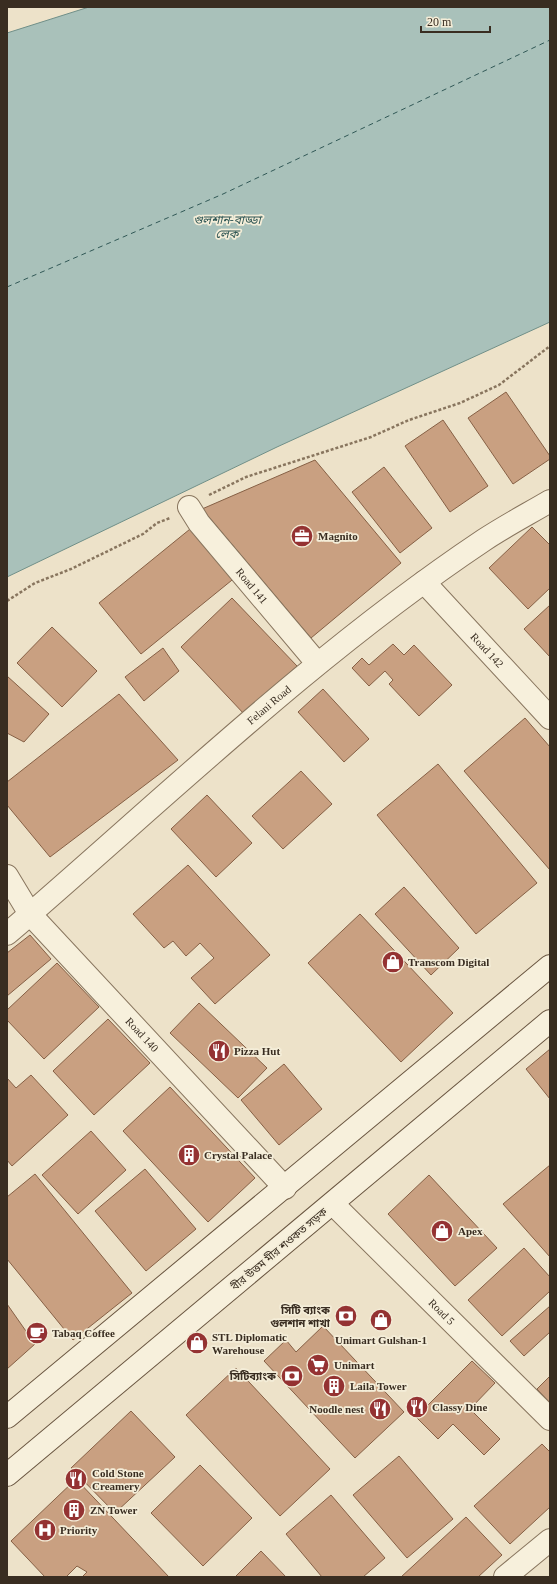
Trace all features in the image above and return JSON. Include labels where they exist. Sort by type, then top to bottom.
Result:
[{"type":"street","name":"Felani Road","points":[[7,934],[317,663],[424,582],[485,539],[550,501]]},
{"type":"street","name":"Road 141","points":[[190,507],[199,523],[317,663]]},
{"type":"street","name":"Road 142","points":[[424,582],[550,718]]},
{"type":"street","name":"Road 140","points":[[7,876],[30,914],[286,1188]]},
{"type":"street","points":[[7,1417],[286,1188],[550,966]]},
{"type":"street","name":"বীর উত্তম মীর শওকত সড়ক","points":[[7,1475],[333,1204],[550,1021]]},
{"type":"street","name":"Road 5","points":[[333,1204],[550,1419]]},
{"type":"street","points":[[505,1577],[550,1540]]},
{"type":"path","points":[[7,601],[35,583],[71,569],[143,534],[158,523],[177,516],[197,501],[246,477],[306,456],[371,437],[409,420],[460,403],[499,385],[550,346]]},
{"type":"water","name":"গুলশান-বাড্ডা লেক","points":[[89,7],[550,7],[550,322],[277,447],[7,577],[7,33]]},
{"type":"building","points":[[506,392],[550,456],[550,459],[513,484],[468,418]]},
{"type":"building","points":[[443,420],[488,486],[450,512],[405,446]]},
{"type":"building","name":"Magnito","points":[[315,460],[401,563],[311,638],[202,509]]},
{"type":"building","points":[[384,467],[432,528],[400,553],[352,492]]},
{"type":"building","points":[[195,525],[237,576],[141,654],[99,603]]},
{"type":"building","points":[[532,527],[550,545],[550,588],[528,609],[489,568]]},
{"type":"building","points":[[232,598],[297,666],[245,715],[181,647]]},
{"type":"building","points":[[550,605],[550,657],[524,629]]},
{"type":"building","points":[[52,627],[97,671],[62,707],[17,663]]},
{"type":"building","points":[[393,644],[404,655],[414,645],[452,685],[419,716],[389,684],[393,680],[385,671],[369,686],[352,668],[362,658],[369,665]]},
{"type":"building","points":[[163,648],[179,671],[144,701],[125,677]]},
{"type":"building","points":[[7,676],[49,714],[24,742],[7,733]]},
{"type":"building","points":[[323,689],[369,739],[344,762],[298,712]]},
{"type":"building","points":[[119,694],[178,760],[50,857],[7,805],[7,782]]},
{"type":"building","points":[[525,718],[550,747],[550,870],[464,771]]},
{"type":"building","points":[[438,764],[537,883],[476,934],[377,815]]},
{"type":"building","points":[[301,771],[332,804],[283,849],[252,816]]},
{"type":"building","points":[[207,795],[252,843],[216,877],[171,829]]},
{"type":"building","points":[[188,865],[270,955],[215,1004],[191,978],[214,958],[200,943],[186,956],[173,941],[164,948],[133,914]]},
{"type":"building","points":[[404,887],[459,948],[431,975],[375,914]]},
{"type":"building","points":[[360,914],[453,1013],[401,1062],[308,963]]},
{"type":"building","points":[[30,935],[51,959],[7,996],[7,953]]},
{"type":"building","points":[[57,963],[99,1007],[44,1059],[7,1020],[7,1010]]},
{"type":"building","name":"Pizza Hut","points":[[199,1003],[267,1068],[238,1098],[170,1033]]},
{"type":"building","points":[[108,1019],[150,1063],[94,1115],[53,1071]]},
{"type":"building","points":[[550,1049],[550,1099],[526,1069]]},
{"type":"building","points":[[284,1064],[322,1109],[279,1145],[241,1100]]},
{"type":"building","points":[[31,1075],[68,1115],[12,1166],[7,1160],[7,1078],[16,1088]]},
{"type":"building","name":"Crystal Palace","points":[[170,1087],[255,1178],[208,1222],[123,1131]]},
{"type":"building","points":[[91,1131],[126,1170],[78,1214],[42,1175]]},
{"type":"building","points":[[550,1165],[550,1257],[503,1204]]},
{"type":"building","points":[[145,1169],[196,1229],[146,1271],[95,1211]]},
{"type":"building","points":[[35,1174],[132,1293],[73,1340],[7,1259],[7,1197]]},
{"type":"building","name":"Apex","points":[[429,1175],[497,1248],[455,1286],[388,1214]]},
{"type":"building","points":[[524,1248],[550,1277],[550,1291],[502,1336],[468,1300]]},
{"type":"building","points":[[7,1304],[35,1344],[7,1369]]},
{"type":"building","points":[[550,1306],[550,1332],[524,1356],[510,1341]]},
{"type":"building","name":"Laila Tower","points":[[323,1326],[404,1412],[355,1458],[264,1361],[286,1340],[296,1352]]},
{"type":"building","points":[[472,1361],[495,1383],[470,1409],[500,1439],[484,1455],[453,1424],[438,1439],[416,1417]]},
{"type":"building","points":[[236,1368],[330,1469],[280,1516],[186,1415]]},
{"type":"building","points":[[550,1376],[550,1403],[537,1389]]},
{"type":"building","points":[[131,1411],[175,1457],[115,1513],[71,1468]]},
{"type":"building","points":[[542,1444],[550,1452],[550,1507],[510,1544],[474,1506]]},
{"type":"building","points":[[399,1456],[453,1519],[407,1558],[353,1495]]},
{"type":"building","points":[[200,1465],[252,1518],[203,1566],[151,1513]]},
{"type":"building","name":"ZN Tower","points":[[76,1479],[169,1577],[82,1577],[87,1572],[77,1566],[66,1577],[45,1577],[11,1541]]},
{"type":"building","points":[[331,1495],[385,1558],[363,1577],[322,1577],[286,1534]]},
{"type":"building","points":[[466,1517],[502,1555],[478,1577],[401,1577]]},
{"type":"building","points":[[261,1551],[286,1577],[235,1577]]},
{"type":"ferry route","points":[[7,287],[223,194],[550,40]]},
{"type":"place","name":"Magnito","points":[[302,536]]},
{"type":"place","name":"Transcom Digital","points":[[393,962]]},
{"type":"place","name":"Pizza Hut","points":[[219,1051]]},
{"type":"place","name":"Crystal Palace","points":[[189,1155]]},
{"type":"place","name":"Apex","points":[[442,1231]]},
{"type":"place","name":"সিটি ব্যাংক গুলশান শাখা","points":[[346,1316]]},
{"type":"place","name":"Unimart Gulshan-1","points":[[381,1320]]},
{"type":"place","name":"Tabaq Coffee","points":[[37,1333]]},
{"type":"place","name":"STL Diplomatic Warehouse","points":[[197,1343]]},
{"type":"place","name":"Unimart","points":[[318,1365]]},
{"type":"place","name":"সিটিব্যাংক","points":[[292,1376]]},
{"type":"place","name":"Laila Tower","points":[[334,1386]]},
{"type":"place","name":"Classy Dine","points":[[417,1407]]},
{"type":"place","name":"Noodle nest","points":[[380,1409]]},
{"type":"place","name":"Cold Stone Creamery","points":[[76,1479]]},
{"type":"place","name":"ZN Tower","points":[[74,1510]]},
{"type":"place","name":"Priority","points":[[45,1530]]}]
